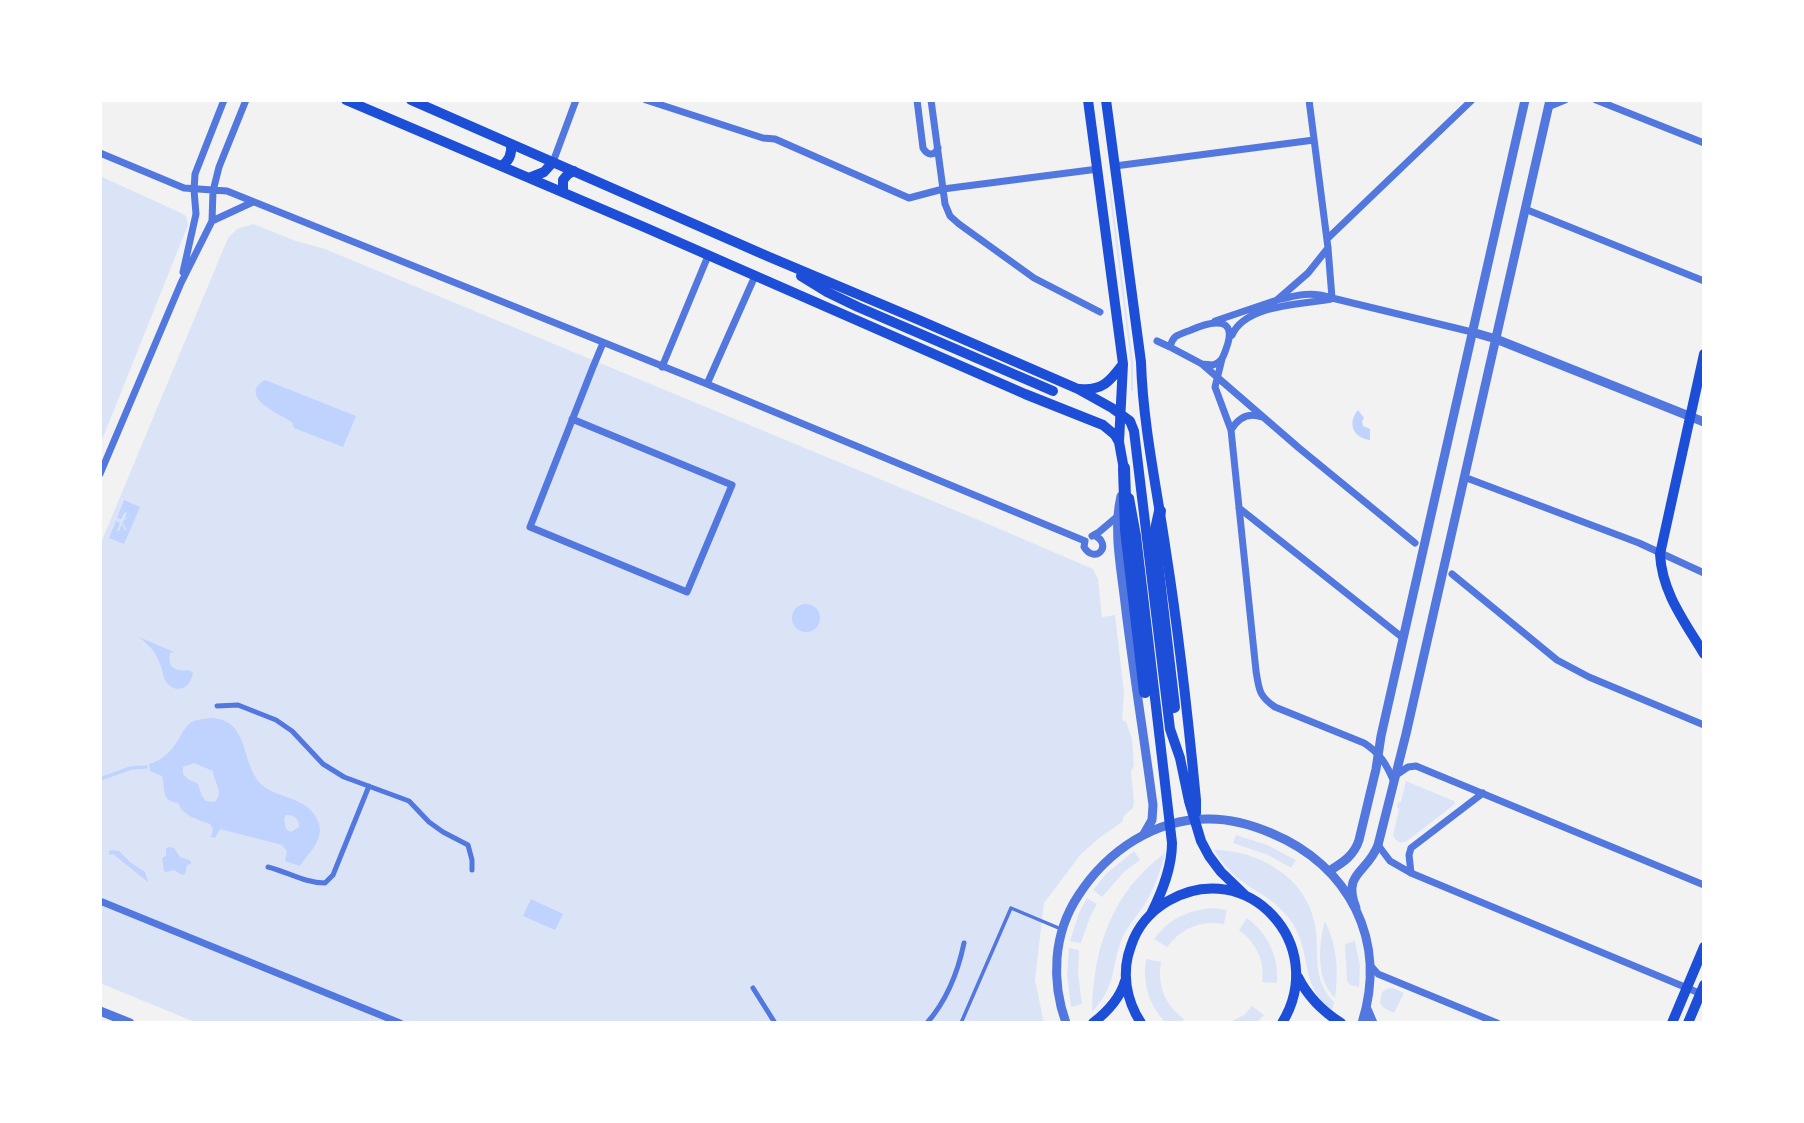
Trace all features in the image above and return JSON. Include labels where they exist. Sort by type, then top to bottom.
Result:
[{"type":"highway","points":[[1124,468],[1129,555],[1145,692]]},
{"type":"highway","points":[[1160,511],[1155,545],[1174,707]]},
{"type":"main road","points":[[346,100],[1102,425],[1115,435],[1119,442]]},
{"type":"main road","points":[[411,100],[1078,389],[1130,421],[1134,431],[1170,724],[1189,801],[1201,841],[1209,856],[1227,879],[1281,924],[1293,948],[1297,975],[1294,998],[1282,1023]]},
{"type":"main road","points":[[1088,100],[1123,364],[1119,442],[1136,536],[1172,848],[1158,899],[1140,928],[1127,961],[1129,1000],[1141,1023]]},
{"type":"main road","points":[[1107,100],[1141,362],[1142,394],[1186,704],[1196,800],[1195,819]]},
{"type":"main road","points":[[501,166],[510,156],[511,144]]},
{"type":"main road","points":[[528,178],[544,172],[553,162]]},
{"type":"main road","points":[[563,192],[563,180],[574,171]]},
{"type":"main road","points":[[644,227],[644,214],[654,206]]},
{"type":"main road","points":[[785,264],[817,286],[858,307],[1053,391]]},
{"type":"main road","points":[[1704,354],[1660,554],[1665,585],[1704,654]]},
{"type":"main road","points":[[1078,389],[1091,390],[1105,384],[1123,364]]},
{"type":"main road","points":[[1151,914],[1165,903],[1191,892],[1219,890],[1246,896]]},
{"type":"main road","points":[[1672,1023],[1704,947]]},
{"type":"main road","points":[[1297,975],[1320,1009],[1340,1023]]},
{"type":"main road","points":[[1093,1023],[1112,1005],[1126,978]]},
{"type":"main road","points":[[1688,1023],[1703,991]]},
{"type":"street","points":[[181,282],[196,214],[195,174],[224,100]]},
{"type":"street","points":[[100,474],[181,282],[212,221],[219,167],[246,100]]},
{"type":"street","points":[[553,162],[576,100]]},
{"type":"street","points":[[646,100],[763,138],[775,139],[909,198],[943,189],[1098,169]]},
{"type":"street","points":[[917,100],[923,148],[931,155],[938,147]]},
{"type":"street","points":[[931,100],[947,212],[959,224],[1034,278],[1100,312]]},
{"type":"street","points":[[1309,100],[1328,243],[1332,299]]},
{"type":"street","points":[[1395,778],[1378,754],[1364,743],[1275,707],[1265,700],[1258,686],[1231,430],[1216,391],[1217,375],[1235,327],[1246,315],[1276,300],[1294,287],[1328,243],[1472,100]]},
{"type":"street","points":[[1329,871],[1346,860],[1357,845],[1525,100]]},
{"type":"street","points":[[1362,1023],[1371,983],[1370,965],[1367,941],[1351,892],[1352,883],[1372,858],[1378,845],[1442,577],[1549,103],[1565,100]]},
{"type":"street","points":[[1596,100],[1704,143]]},
{"type":"street","points":[[1115,166],[1314,139]]},
{"type":"street","points":[[100,153],[184,188],[227,191],[708,384],[1085,541]]},
{"type":"street","points":[[212,221],[253,202]]},
{"type":"street","points":[[1525,209],[1704,281]]},
{"type":"street","points":[[662,367],[708,256]]},
{"type":"street","points":[[708,384],[755,276]]},
{"type":"street","points":[[1276,300],[1319,294],[1472,332],[1496,339],[1704,422]]},
{"type":"street","points":[[1170,346],[1176,337],[1210,322],[1332,299]]},
{"type":"street","points":[[1210,322],[1219,322],[1226,326],[1230,331],[1230,340]]},
{"type":"street","points":[[1157,341],[1202,363],[1320,466],[1415,543]]},
{"type":"street","points":[[572,419],[732,485],[687,592],[530,527],[572,419],[603,343]]},
{"type":"street","points":[[1202,363],[1213,365],[1222,359]]},
{"type":"street","points":[[1231,430],[1235,423],[1248,415],[1263,417]]},
{"type":"street","points":[[1464,477],[1639,543],[1704,573]]},
{"type":"street","points":[[1124,487],[1119,515],[1120,558],[1135,687],[1153,805],[1152,820],[1144,835]]},
{"type":"street","points":[[1239,508],[1403,638]]},
{"type":"street","points":[[1094,535],[1102,542],[1102,548],[1099,553],[1093,555],[1084,547],[1085,541],[1119,515]]},
{"type":"street","points":[[1452,574],[1557,660],[1589,677],[1704,725]]},
{"type":"street","points":[[217,706],[238,705],[275,720],[292,731],[323,764],[344,777],[410,801],[429,822],[468,845],[472,870]]},
{"type":"street","points":[[1395,778],[1408,767],[1416,766],[1704,886]]},
{"type":"street","points":[[268,867],[313,883],[325,883],[333,875],[369,786]]},
{"type":"street","points":[[1411,873],[1411,848],[1483,793]]},
{"type":"street","points":[[1066,1023],[1056,981],[1057,956],[1063,929],[1075,901],[1098,869],[1124,847],[1144,835],[1195,819],[1226,820],[1268,832],[1308,853],[1329,871],[1356,908]]},
{"type":"street","points":[[1378,845],[1390,861],[1411,873],[1687,988],[1703,991]]},
{"type":"street","points":[[100,901],[400,1023]]},
{"type":"street","points":[[927,1023],[939,1010],[959,966],[964,943]]},
{"type":"street","points":[[1370,965],[1378,974],[1497,1023]]},
{"type":"street","points":[[753,988],[775,1023]]},
{"type":"street","points":[[1367,1009],[1373,1023]]},
{"type":"street","points":[[100,1011],[130,1023]]},
{"type":"lane","points":[[961,1023],[1011,908],[1063,929]]},
{"type":"shaded area","points":[[100,176],[179,212],[186,216],[188,225],[100,445]]},
{"type":"shaded area","points":[[1109,190],[1133,363],[1133,391],[1131,391],[1131,363]]},
{"type":"shaded area","points":[[253,224],[325,249],[1093,569],[1098,579],[1102,617],[1115,615],[1124,693],[1122,720],[1126,722],[1132,739],[1134,802],[1133,808],[1124,816],[1122,822],[1081,854],[1044,903],[1035,980],[1044,1023],[197,1023],[100,983],[100,545],[228,238],[237,229]]},
{"type":"shaded area","points":[[1406,781],[1454,801],[1455,804],[1407,841],[1400,843],[1393,835],[1398,802],[1401,802]]},
{"type":"shaded area","points":[[1236,835],[1267,845],[1296,860],[1291,868],[1268,855],[1233,843]]},
{"type":"shaded area","points":[[1214,850],[1231,851],[1264,861],[1278,870],[1302,893],[1315,925],[1319,975],[1334,1002],[1332,1010],[1322,1001],[1310,980],[1299,935],[1293,924],[1275,904],[1235,876]]},
{"type":"shaded area","points":[[1134,851],[1140,860],[1125,871],[1102,897],[1093,890],[1106,874]]},
{"type":"shaded area","points":[[1165,853],[1148,898],[1123,936],[1106,993],[1092,1012],[1096,966],[1109,923],[1131,885]]},
{"type":"shaded area","points":[[1087,898],[1097,904],[1081,943],[1070,941],[1079,913]]},
{"type":"shaded area","points":[[1214,908],[1227,910],[1224,924],[1207,923],[1192,927],[1167,947],[1154,939],[1180,916]]},
{"type":"shaded area","points":[[1247,918],[1261,931],[1271,946],[1277,983],[1262,982],[1261,959],[1250,941],[1239,930]]},
{"type":"shaded area","points":[[1325,921],[1336,959],[1335,998],[1324,982],[1320,962]]},
{"type":"shaded area","points":[[1355,941],[1360,966],[1359,987],[1350,985],[1347,981],[1345,944]]},
{"type":"shaded area","points":[[1069,948],[1079,950],[1078,973],[1082,1004],[1071,1007],[1067,975]]},
{"type":"shaded area","points":[[1146,959],[1161,962],[1160,979],[1164,994],[1184,1019],[1181,1023],[1166,1023],[1155,1009],[1146,985]]},
{"type":"shaded area","points":[[1389,988],[1404,993],[1394,1013],[1380,1003],[1382,992]]},
{"type":"shaded area","points":[[1252,1006],[1264,1015],[1256,1023],[1228,1023],[1244,1015]]},
{"type":"water","points":[[265,380],[356,416],[343,447],[294,428],[292,422],[263,404],[256,392]]},
{"type":"water","points":[[1358,410],[1364,418],[1363,426],[1370,429],[1370,440],[1359,436],[1352,425]]},
{"type":"water","points":[[124,500],[140,507],[124,544],[109,538],[116,521],[120,523],[117,531],[122,524],[125,531],[127,530],[122,522],[131,515],[124,519],[127,513],[125,512],[121,519],[117,518]]},
{"type":"water","points":[[806,604],[816,608],[820,618],[816,628],[806,632],[796,628],[792,618],[796,608]]},
{"type":"water","points":[[139,637],[174,652],[170,653],[171,665],[193,673],[185,687],[177,689],[167,683],[156,656]]},
{"type":"water","points":[[211,718],[232,725],[238,733],[259,782],[272,792],[305,805],[317,819],[320,826],[318,839],[300,866],[285,861],[287,851],[282,845],[220,829],[215,838],[211,837],[213,828],[210,824],[191,817],[178,803],[168,799],[162,776],[150,771],[149,764],[174,747],[189,724]],"holes":[[[194,763],[213,771],[219,791],[215,802],[206,801],[198,784],[183,774],[183,767]],[[286,815],[299,822],[299,827],[291,832],[286,829]]]},
{"type":"water","points":[[174,848],[180,857],[191,861],[185,874],[174,870],[164,871],[162,858],[166,856],[166,849]]},
{"type":"water","points":[[109,851],[119,851],[145,872],[148,882],[113,854],[109,855]]},
{"type":"water","points":[[531,899],[563,914],[555,930],[523,916]]},
{"type":"waterway","points":[[100,779],[131,768],[146,767]]}]
